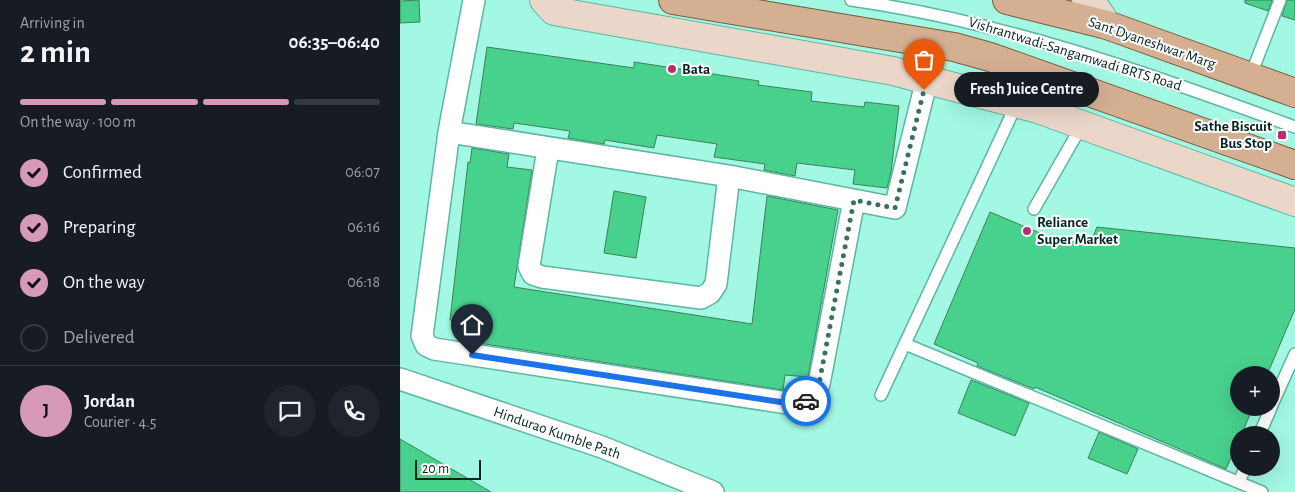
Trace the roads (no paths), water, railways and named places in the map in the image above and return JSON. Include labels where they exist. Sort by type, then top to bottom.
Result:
[{"type":"main road","points":[[673,0],[954,47],[1295,165]]},
{"type":"main road","name":"Sant Dyaneshwar Marg","points":[[1006,0],[1107,25],[1295,93]]},
{"type":"street","points":[[474,0],[449,132],[422,336],[426,345],[434,349],[800,405],[813,397],[819,384],[854,200]]},
{"type":"street","points":[[544,0],[554,10],[893,71],[1017,103],[1295,202]]},
{"type":"street","points":[[1086,0],[1095,7],[1107,25]]},
{"type":"street","points":[[449,132],[729,176],[895,208],[927,79]]},
{"type":"street","points":[[548,149],[529,266],[533,274],[542,277],[701,298],[710,293],[716,284],[729,176]]},
{"type":"street","name":"Hindurao Kumble Path","points":[[400,379],[602,447],[713,492]]},
{"type":"lane","name":"Vishrantwadi-Sangamwadi BRTS Road","points":[[850,0],[910,8],[1016,34],[1145,72],[1295,127]]},
{"type":"lane","points":[[1250,77],[1280,0]]},
{"type":"lane","points":[[881,395],[1017,103]]},
{"type":"lane","points":[[1034,209],[1082,125]]},
{"type":"lane","points":[[905,344],[1258,491]]},
{"type":"lane","points":[[1280,387],[1295,354]]},
{"type":"lane","points":[[1239,482],[1242,476]]},
{"type":"place","name":"Bata","points":[[672,69]]},
{"type":"place","name":"Fresh Juice Centre","points":[[924,90]]},
{"type":"place","name":"Sathe Biscuit Bus Stop","points":[[1282,135]]},
{"type":"place","name":"Reliance Super Market","points":[[1027,231]]}]
